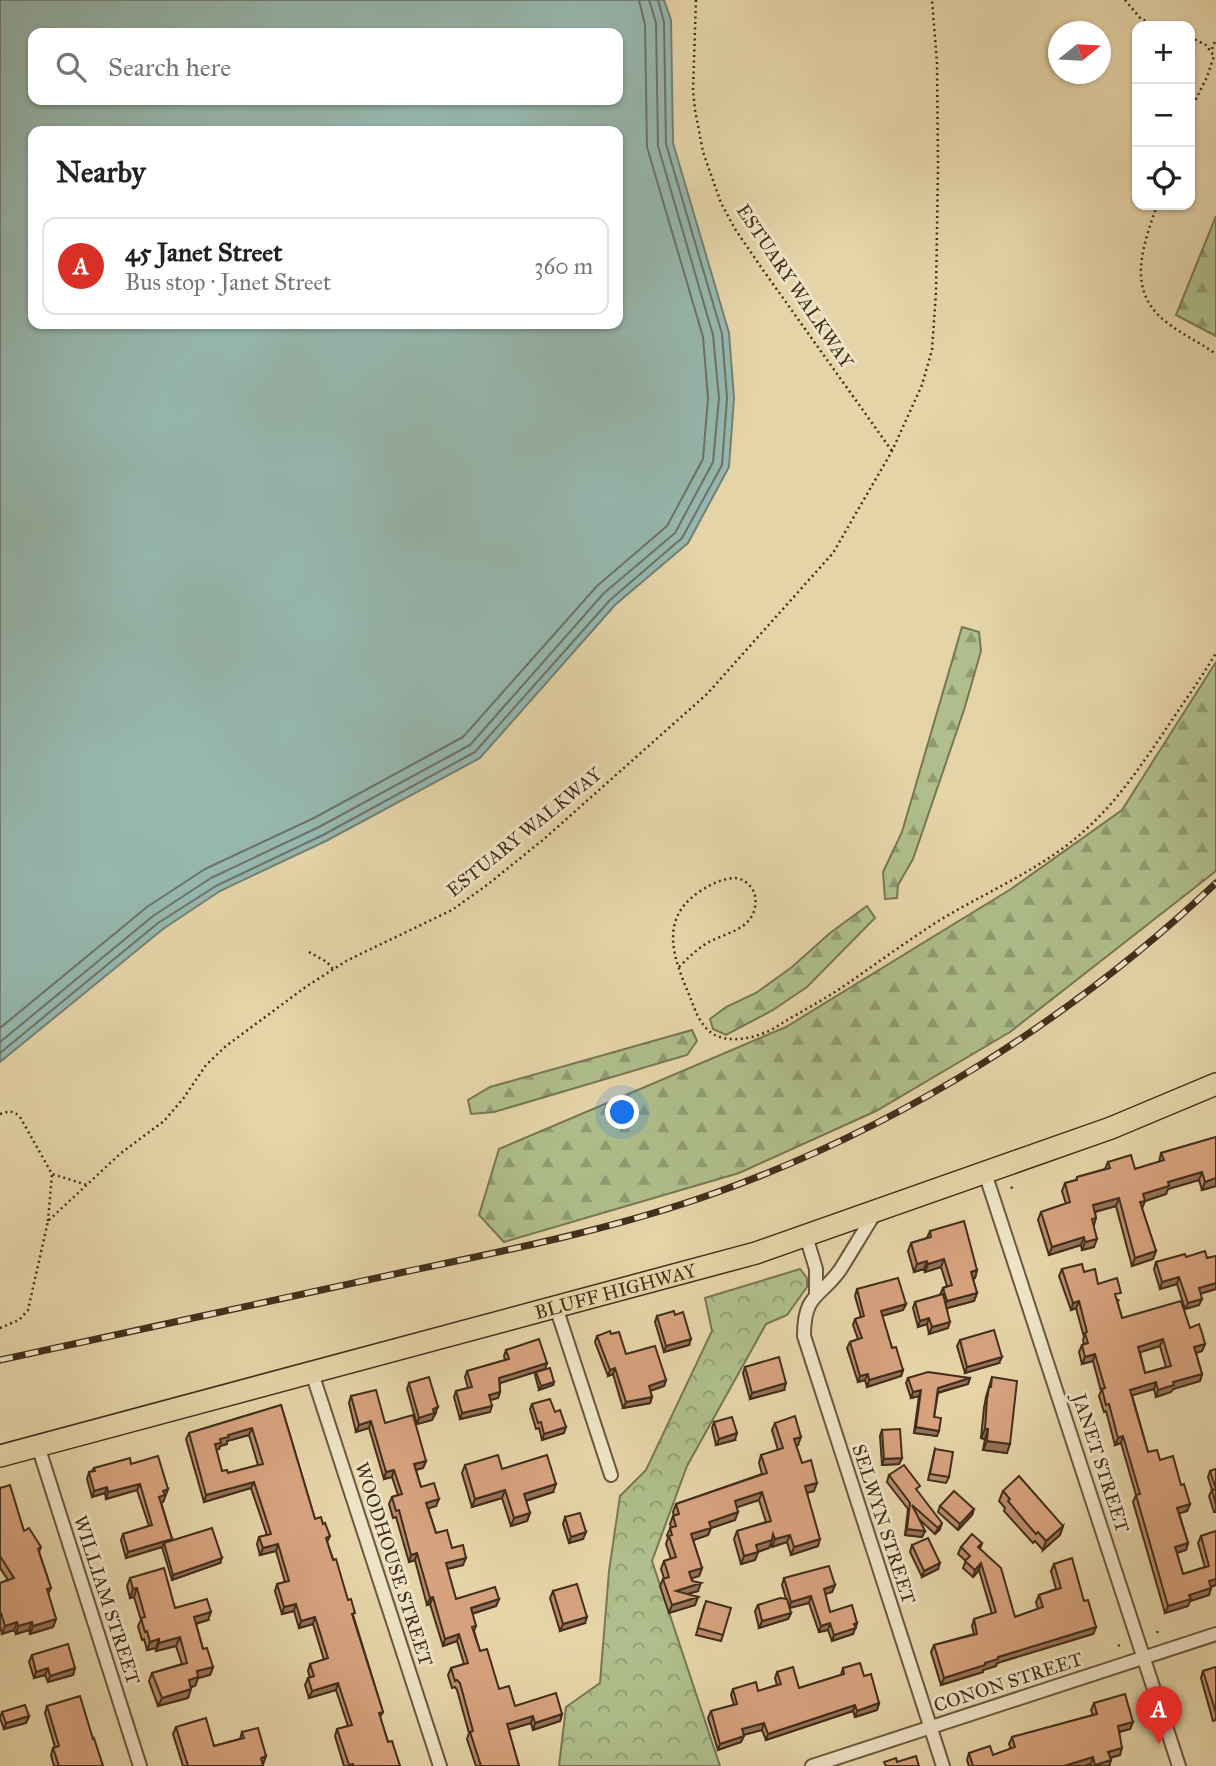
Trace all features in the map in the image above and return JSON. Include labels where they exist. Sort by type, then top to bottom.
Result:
[{"type":"highway","name":"BLUFF HIGHWAY","points":[[0,1456],[756,1253],[1111,1128],[1216,1084]]},
{"type":"street","name":"JANET STREET","points":[[985,1173],[1179,1766]]},
{"type":"street","name":"SELWYN STREET","points":[[876,1211],[838,1273],[816,1294],[809,1305],[804,1324],[807,1350],[943,1766]]},
{"type":"street","name":"SELWYN STREET","points":[[806,1236],[816,1269],[816,1294]]},
{"type":"street","points":[[556,1307],[611,1475]]},
{"type":"street","name":"WOODHOUSE STREET","points":[[312,1373],[440,1766]]},
{"type":"street","name":"WILLIAM STREET","points":[[38,1446],[140,1766]]},
{"type":"street","name":"CONON STREET","points":[[812,1766],[1216,1634]]},
{"type":"path","name":"ESTUARY WALKWAY","points":[[696,0],[693,90],[695,110],[703,152],[721,203],[763,270],[892,451]]},
{"type":"path","name":"ESTUARY WALKWAY","points":[[48,1221],[132,1144],[164,1121],[206,1065],[226,1046],[333,969],[388,939],[452,910],[544,839],[706,694],[833,553],[892,451],[922,386],[933,338],[938,154],[937,63],[932,0]]},
{"type":"path","points":[[1125,0],[1140,19],[1145,21]]},
{"type":"path","points":[[1195,101],[1214,61],[1212,51],[1216,39]]},
{"type":"path","points":[[1195,40],[1212,51]]},
{"type":"path","points":[[1155,210],[1141,252],[1140,271],[1144,290],[1151,306],[1162,319],[1216,354]]},
{"type":"path","points":[[679,967],[695,951],[740,929],[749,921],[756,900],[753,889],[745,881],[734,877],[722,880],[692,897],[680,912],[673,929],[673,947],[679,967],[696,1011],[706,1030],[726,1039],[754,1036],[771,1030],[841,988],[940,920],[1054,854],[1086,830],[1132,779],[1216,653]]},
{"type":"path","points":[[309,952],[327,962],[333,969]]},
{"type":"path","points":[[0,1114],[15,1112],[20,1117],[52,1174],[48,1221],[28,1310],[19,1320],[0,1328]]},
{"type":"path","points":[[52,1174],[87,1185]]},
{"type":"green space","points":[[1216,216],[1216,336],[1176,315]]},
{"type":"green space","points":[[962,627],[979,632],[981,651],[964,710],[913,859],[898,885],[897,898],[885,899],[883,872],[902,832]]},
{"type":"green space","points":[[1216,662],[1216,871],[1010,1032],[876,1111],[739,1173],[504,1242],[479,1215],[499,1149],[786,1027],[1011,889],[1122,810]]},
{"type":"green space","points":[[867,906],[875,918],[807,987],[773,1010],[726,1035],[713,1029],[710,1019],[726,1007],[756,993]]},
{"type":"green space","points":[[692,1030],[697,1041],[687,1055],[494,1112],[471,1114],[468,1100],[490,1087]]},
{"type":"green space","points":[[800,1269],[807,1278],[807,1287],[787,1315],[766,1324],[687,1466],[652,1561],[720,1766],[559,1766],[566,1707],[600,1683],[609,1571],[620,1496],[646,1470],[712,1331],[705,1298]]},
{"type":"water","points":[[0,0],[664,0],[671,20],[673,143],[729,333],[734,398],[729,467],[688,543],[615,605],[480,758],[326,841],[220,891],[163,929],[0,1062]]},
{"type":"building","points":[[1216,1137],[1216,1178],[1205,1182],[1202,1172],[1168,1182],[1169,1186],[1143,1194],[1145,1201],[1140,1202],[1156,1251],[1135,1258],[1119,1198],[1093,1205],[1096,1218],[1092,1219],[1097,1239],[1085,1242],[1084,1237],[1052,1247],[1041,1212],[1070,1202],[1065,1183],[1110,1168],[1108,1162],[1131,1155],[1135,1169],[1164,1160],[1161,1153]]},
{"type":"building","points":[[964,1221],[977,1270],[971,1272],[977,1293],[947,1301],[943,1288],[952,1285],[944,1259],[917,1264],[911,1243],[931,1237],[930,1231]]},
{"type":"building","points":[[1205,1251],[1207,1258],[1216,1256],[1216,1283],[1199,1288],[1202,1299],[1188,1303],[1179,1277],[1162,1282],[1156,1262]]},
{"type":"building","points":[[1082,1264],[1084,1272],[1095,1269],[1098,1284],[1117,1278],[1121,1293],[1115,1294],[1122,1318],[1181,1301],[1190,1328],[1199,1324],[1205,1344],[1194,1347],[1202,1374],[1173,1382],[1174,1385],[1158,1390],[1156,1382],[1130,1390],[1148,1452],[1157,1450],[1160,1460],[1173,1456],[1181,1485],[1184,1484],[1190,1504],[1177,1508],[1188,1543],[1175,1547],[1183,1574],[1209,1566],[1201,1536],[1216,1531],[1216,1579],[1209,1581],[1211,1588],[1189,1595],[1191,1599],[1168,1606],[1136,1495],[1140,1494],[1123,1436],[1118,1438],[1109,1404],[1106,1405],[1102,1389],[1105,1388],[1095,1354],[1085,1357],[1082,1345],[1088,1343],[1087,1332],[1079,1301],[1073,1303],[1062,1269]],"holes":[[[1163,1339],[1171,1366],[1145,1373],[1138,1347]]]},
{"type":"building","points":[[898,1278],[906,1304],[881,1311],[892,1348],[896,1347],[903,1370],[869,1380],[868,1374],[860,1376],[850,1342],[862,1338],[855,1319],[864,1316],[857,1289]]},
{"type":"building","points":[[943,1294],[950,1322],[932,1327],[929,1318],[920,1321],[915,1302]]},
{"type":"building","points":[[674,1311],[675,1315],[683,1312],[691,1339],[666,1346],[657,1316]]},
{"type":"building","points":[[994,1330],[1002,1357],[967,1367],[960,1340]]},
{"type":"building","points":[[610,1331],[611,1334],[619,1332],[626,1354],[655,1346],[666,1380],[649,1386],[652,1397],[626,1402],[615,1368],[610,1370],[597,1336]]},
{"type":"building","points":[[539,1339],[547,1363],[499,1378],[500,1392],[489,1395],[492,1406],[462,1413],[456,1391],[472,1387],[467,1371],[509,1359],[506,1350]]},
{"type":"building","points":[[779,1357],[786,1383],[752,1393],[745,1367]]},
{"type":"building","points":[[550,1368],[554,1382],[541,1386],[536,1372]]},
{"type":"building","points":[[928,1372],[970,1378],[938,1388],[934,1417],[941,1418],[939,1431],[916,1427],[921,1390],[913,1392],[908,1378]]},
{"type":"building","points":[[429,1377],[438,1407],[433,1409],[434,1413],[419,1418],[409,1383]]},
{"type":"building","points":[[992,1377],[1017,1381],[1010,1444],[987,1441],[987,1399]]},
{"type":"building","points":[[376,1390],[385,1423],[413,1415],[426,1461],[414,1464],[421,1487],[434,1483],[439,1499],[426,1503],[436,1533],[447,1530],[452,1548],[463,1545],[466,1558],[446,1563],[456,1599],[495,1587],[499,1599],[471,1608],[476,1626],[472,1627],[480,1651],[487,1649],[499,1689],[509,1686],[515,1706],[556,1693],[562,1714],[535,1723],[533,1716],[507,1724],[519,1766],[481,1766],[470,1732],[473,1731],[460,1683],[455,1681],[451,1668],[468,1663],[459,1634],[445,1639],[417,1553],[411,1555],[399,1510],[396,1511],[392,1497],[402,1494],[394,1470],[386,1472],[371,1421],[359,1425],[351,1396]]},
{"type":"building","points":[[550,1399],[555,1412],[560,1410],[566,1427],[544,1434],[532,1404]]},
{"type":"building","points":[[281,1405],[315,1519],[321,1517],[323,1524],[325,1523],[330,1536],[326,1538],[333,1560],[336,1559],[348,1600],[351,1599],[355,1613],[352,1614],[383,1712],[379,1713],[388,1742],[392,1741],[400,1766],[349,1765],[337,1729],[352,1725],[338,1683],[312,1691],[308,1678],[314,1676],[310,1664],[328,1658],[315,1617],[301,1621],[296,1604],[284,1607],[277,1584],[289,1581],[278,1544],[263,1548],[259,1537],[271,1534],[254,1482],[206,1495],[189,1433]],"holes":[[[252,1428],[263,1464],[228,1473],[227,1470],[222,1471],[215,1444],[221,1443],[220,1439],[229,1437],[228,1435]]]},
{"type":"building","points":[[795,1416],[801,1437],[794,1439],[802,1463],[811,1460],[817,1483],[805,1486],[820,1539],[794,1547],[790,1535],[775,1539],[773,1534],[772,1540],[756,1545],[758,1552],[744,1556],[737,1531],[771,1521],[762,1492],[735,1501],[738,1512],[709,1522],[711,1528],[691,1534],[702,1568],[689,1572],[692,1581],[701,1583],[676,1591],[698,1597],[672,1605],[663,1579],[669,1577],[664,1561],[676,1557],[669,1536],[672,1535],[670,1528],[676,1526],[673,1516],[679,1514],[676,1504],[767,1473],[761,1455],[783,1448],[775,1423]]},
{"type":"building","points":[[732,1417],[737,1433],[719,1439],[714,1422]]},
{"type":"building","points":[[900,1429],[902,1458],[884,1459],[882,1430]]},
{"type":"building","points":[[935,1449],[953,1452],[949,1477],[930,1474]]},
{"type":"building","points":[[498,1455],[502,1469],[547,1455],[556,1484],[524,1494],[530,1513],[514,1518],[505,1490],[475,1499],[465,1465]]},
{"type":"building","points":[[158,1456],[168,1489],[163,1491],[165,1495],[159,1497],[172,1539],[128,1552],[123,1534],[152,1525],[140,1484],[108,1492],[107,1487],[94,1491],[89,1472],[95,1471],[94,1468],[130,1458],[131,1464]]},
{"type":"building","points":[[904,1465],[920,1486],[916,1489],[942,1523],[938,1528],[912,1505],[925,1531],[907,1529],[910,1503],[889,1475]]},
{"type":"building","points":[[1216,1469],[1216,1489],[1210,1471]]},
{"type":"building","points":[[1019,1476],[1063,1526],[1046,1541],[1028,1525],[1003,1491]]},
{"type":"building","points":[[10,1485],[24,1531],[29,1528],[41,1547],[38,1549],[51,1588],[47,1589],[56,1619],[33,1626],[32,1622],[18,1626],[17,1622],[5,1626],[0,1613],[0,1583],[14,1578],[0,1556],[0,1488]]},
{"type":"building","points":[[1216,1489],[1216,1505],[1212,1490]]},
{"type":"building","points":[[954,1491],[974,1509],[960,1524],[940,1506]]},
{"type":"building","points":[[580,1513],[586,1532],[571,1537],[565,1517]]},
{"type":"building","points":[[212,1528],[222,1558],[173,1575],[164,1543]]},
{"type":"building","points":[[972,1534],[982,1543],[978,1547],[1001,1568],[1015,1617],[1043,1607],[1039,1595],[1061,1588],[1054,1564],[1072,1558],[1084,1601],[1088,1600],[1096,1627],[998,1657],[985,1665],[944,1678],[934,1645],[977,1634],[974,1619],[996,1612],[981,1563],[975,1570],[965,1561],[970,1556],[961,1547]]},
{"type":"building","points":[[928,1538],[940,1563],[924,1571],[912,1545]]},
{"type":"building","points":[[829,1566],[835,1585],[824,1589],[830,1612],[852,1605],[857,1623],[854,1624],[856,1628],[834,1635],[830,1623],[821,1626],[811,1596],[791,1602],[784,1578]]},
{"type":"building","points":[[164,1568],[175,1608],[207,1599],[211,1612],[194,1617],[203,1649],[207,1648],[213,1667],[197,1671],[198,1677],[189,1680],[191,1689],[162,1698],[152,1673],[187,1663],[180,1637],[159,1643],[159,1639],[150,1642],[141,1618],[145,1617],[137,1588],[133,1589],[130,1578]]},
{"type":"building","points":[[577,1584],[587,1617],[563,1624],[553,1591]]},
{"type":"building","points":[[780,1598],[787,1599],[791,1613],[762,1621],[758,1605]]},
{"type":"building","points":[[706,1601],[731,1608],[723,1635],[698,1628]]},
{"type":"building","points":[[68,1644],[75,1668],[50,1676],[48,1668],[36,1672],[32,1655]]},
{"type":"building","points":[[860,1663],[864,1676],[871,1674],[879,1703],[857,1711],[855,1705],[768,1734],[764,1723],[742,1729],[744,1736],[720,1744],[711,1711],[737,1704],[733,1689],[756,1682],[758,1691],[781,1684],[777,1672],[793,1667],[799,1688],[844,1674],[843,1668]]},
{"type":"building","points":[[1216,1667],[1216,1713],[1203,1671]]},
{"type":"building","points":[[1125,1694],[1133,1722],[1118,1726],[1122,1748],[1108,1752],[1111,1760],[1095,1765],[1093,1757],[1064,1766],[973,1766],[969,1753],[990,1746],[993,1755],[1015,1747],[1012,1737],[1097,1714],[1094,1703]]},
{"type":"building","points":[[80,1696],[103,1766],[59,1766],[53,1748],[59,1746],[47,1706]]},
{"type":"building","points":[[25,1705],[29,1716],[6,1723],[2,1712]]},
{"type":"building","points":[[206,1718],[214,1746],[244,1738],[242,1732],[258,1728],[266,1756],[261,1758],[263,1766],[188,1766],[176,1727]]},
{"type":"building","points":[[916,1756],[919,1766],[886,1766],[884,1762],[896,1758],[897,1762]]},
{"type":"railway","points":[[0,1360],[561,1238],[677,1206],[784,1166],[852,1135],[982,1064],[1103,979],[1161,933],[1216,883]]},
{"type":"place","name":"45 Janet Street","points":[[1159,1744]]}]
